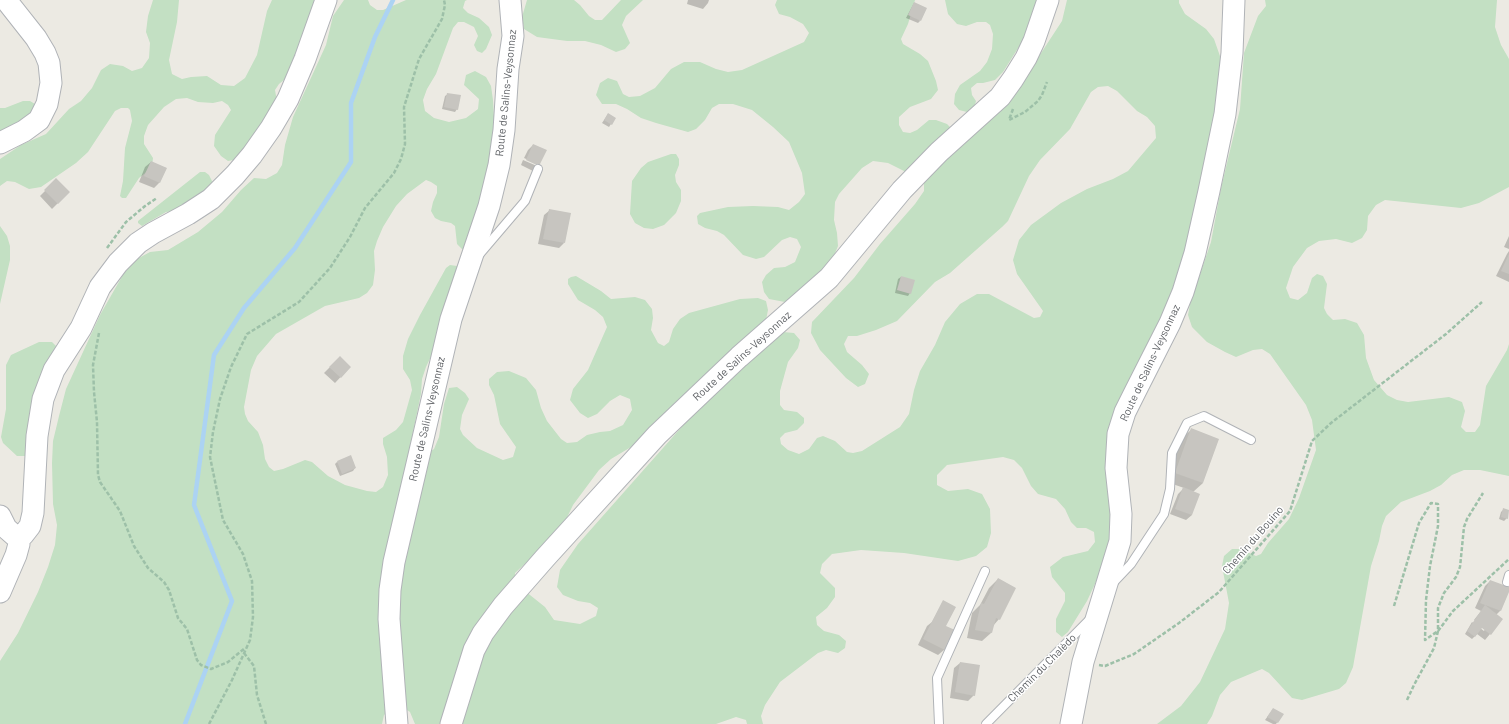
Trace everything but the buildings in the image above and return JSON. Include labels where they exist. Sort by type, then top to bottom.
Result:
[{"type":"street","points":[[0,143],[24,131],[39,120],[47,104],[51,83],[50,70],[45,53],[36,38],[6,0]]},
{"type":"street","points":[[18,537],[27,531],[32,520],[38,430],[46,390],[54,370],[81,328],[100,287],[118,263],[135,246],[153,233],[188,214],[211,198],[235,175],[252,155],[271,128],[288,99],[305,59],[326,0]]},
{"type":"street","name":"Route de Salins-Veysonnaz","points":[[397,724],[389,619],[390,590],[394,562],[451,319],[489,206],[503,142],[508,69],[513,36],[510,0]]},
{"type":"street","name":"Route de Salins-Veysonnaz","points":[[451,724],[474,650],[483,633],[503,606],[657,435],[739,357],[829,278],[902,190],[939,152],[1000,97],[1026,58],[1034,41],[1048,0]]},
{"type":"street","name":"Route de Salins-Veysonnaz","points":[[1071,724],[1083,662],[1121,533],[1121,514],[1116,468],[1118,434],[1134,392],[1170,323],[1183,292],[1195,253],[1225,114],[1232,53],[1234,0]]},
{"type":"street","points":[[0,516],[6,528],[13,535],[18,537]]},
{"type":"street","points":[[0,592],[16,555],[19,544],[18,537]]},
{"type":"lane","points":[[470,260],[477,257],[525,202],[538,169]]},
{"type":"lane","points":[[1105,588],[1108,589],[1131,564],[1164,514],[1170,489],[1172,453],[1187,423],[1204,416],[1251,440]]},
{"type":"lane","points":[[939,724],[937,678],[985,571]]},
{"type":"lane","name":"Chemin du Chalèdo","points":[[986,724],[1098,611]]},
{"type":"path","points":[[209,724],[232,680],[250,640],[254,617],[252,581],[243,554],[223,520],[210,457],[213,432],[220,399],[231,367],[247,334],[299,302],[330,268],[365,208],[394,173],[401,159],[405,144],[404,107],[419,59],[442,19],[445,5],[444,0]]},
{"type":"path","points":[[1014,107],[1010,120],[1025,112],[1038,101],[1042,95],[1046,82]]},
{"type":"path","name":"Chemin du Bouino","points":[[1083,662],[1105,666],[1134,654],[1179,623],[1219,592],[1290,511],[1312,441],[1331,423],[1446,334],[1482,302]]},
{"type":"path","points":[[99,330],[93,365],[98,475],[100,482],[120,511],[134,546],[148,568],[164,582],[169,590],[178,618],[187,629],[197,660],[201,665],[211,669],[228,662],[247,647]]},
{"type":"path","points":[[1407,700],[1434,648],[1438,631],[1438,608],[1444,593],[1456,577],[1460,567],[1464,528],[1467,519],[1483,493]]},
{"type":"path","points":[[1394,606],[1419,524],[1431,502],[1438,504],[1438,526],[1430,566],[1426,600],[1425,640],[1438,631],[1453,611],[1509,559]]},
{"type":"path","points":[[244,653],[254,666],[256,694],[266,724]]},
{"type":"green space","points":[[153,0],[179,0],[177,22],[169,60],[172,74],[182,79],[207,76],[221,85],[234,86],[245,78],[257,55],[267,11],[272,0],[321,0],[289,76],[279,84],[275,90],[278,107],[239,159],[228,161],[221,156],[214,146],[215,135],[231,110],[228,105],[222,101],[213,103],[198,102],[187,98],[176,99],[164,107],[148,125],[144,136],[144,144],[153,158],[152,166],[139,178],[126,198],[122,198],[120,196],[123,181],[125,148],[132,121],[130,110],[128,108],[121,108],[115,111],[88,152],[76,163],[41,187],[29,189],[15,182],[7,181],[0,186],[0,159],[21,145],[46,134],[69,109],[81,101],[92,88],[101,70],[110,64],[123,66],[132,71],[142,68],[149,58],[150,43],[146,32],[148,16]]},
{"type":"green space","points":[[344,0],[368,0],[370,5],[377,10],[383,10],[406,0],[467,0],[465,1],[463,8],[468,13],[479,18],[489,27],[492,35],[486,49],[482,53],[477,51],[474,45],[478,36],[474,27],[464,22],[458,22],[453,28],[436,74],[427,89],[423,100],[425,111],[434,118],[449,122],[466,118],[478,109],[479,99],[464,85],[466,75],[475,71],[486,77],[491,86],[495,134],[492,152],[467,251],[462,249],[457,244],[455,226],[451,223],[435,218],[431,211],[437,193],[437,186],[426,180],[407,194],[396,206],[383,227],[374,251],[375,270],[373,285],[367,293],[359,298],[325,306],[276,334],[257,356],[251,370],[244,407],[245,414],[248,421],[258,432],[263,445],[265,459],[269,467],[274,471],[305,460],[312,462],[328,476],[345,485],[376,492],[383,487],[388,475],[387,457],[383,444],[383,438],[396,430],[403,422],[412,390],[410,380],[403,369],[403,356],[408,339],[446,268],[450,265],[457,266],[461,272],[446,325],[426,367],[422,379],[421,394],[410,446],[428,453],[434,449],[439,437],[444,404],[449,388],[457,387],[465,393],[469,399],[462,415],[460,429],[463,435],[477,448],[503,460],[513,457],[516,447],[500,424],[494,395],[489,385],[489,379],[497,372],[509,371],[526,378],[536,390],[541,408],[547,421],[561,439],[567,443],[577,442],[587,435],[610,431],[623,425],[632,410],[630,399],[620,395],[610,401],[597,414],[588,418],[580,413],[570,400],[573,389],[588,370],[607,327],[603,317],[595,310],[578,300],[568,284],[568,279],[571,277],[576,276],[611,299],[635,297],[645,300],[652,309],[653,318],[651,330],[658,343],[664,346],[669,342],[673,329],[680,319],[689,313],[740,299],[758,298],[766,301],[768,310],[766,320],[636,444],[611,459],[599,470],[573,505],[561,530],[515,573],[515,583],[545,607],[554,620],[580,624],[596,616],[598,608],[590,603],[578,601],[563,595],[557,587],[560,570],[578,544],[694,413],[765,346],[783,332],[794,333],[800,340],[798,348],[788,362],[780,391],[780,405],[784,410],[797,412],[804,418],[804,423],[797,430],[785,433],[780,438],[781,444],[788,450],[799,454],[809,449],[817,438],[823,436],[835,441],[847,452],[853,453],[862,451],[900,427],[909,414],[920,371],[935,345],[945,322],[960,304],[977,294],[989,294],[1034,318],[1040,317],[1043,311],[1017,274],[1013,260],[1019,240],[1031,225],[1061,203],[1087,189],[1113,179],[1128,171],[1156,138],[1155,126],[1147,117],[1137,111],[1117,91],[1108,86],[1098,87],[1091,92],[1070,129],[1040,160],[1029,176],[1008,221],[950,273],[935,282],[897,321],[857,336],[848,336],[844,344],[847,352],[862,365],[869,374],[865,384],[858,387],[846,378],[820,350],[811,333],[812,322],[854,278],[880,244],[915,204],[924,191],[924,184],[920,179],[888,163],[873,161],[862,168],[839,194],[835,202],[834,220],[838,246],[833,258],[801,293],[785,302],[769,299],[764,292],[762,282],[766,275],[774,268],[785,267],[795,262],[801,247],[797,239],[790,237],[782,240],[764,257],[756,259],[743,255],[724,235],[698,224],[697,216],[700,213],[728,207],[778,207],[789,210],[799,202],[805,194],[802,173],[789,142],[752,110],[733,104],[719,104],[712,108],[705,120],[696,129],[688,132],[656,123],[641,118],[616,104],[602,104],[596,95],[600,83],[608,78],[617,81],[623,94],[629,97],[640,96],[655,88],[671,69],[684,62],[700,62],[716,69],[728,72],[742,70],[804,42],[809,33],[803,24],[790,17],[779,14],[775,5],[777,0],[915,0],[908,24],[901,39],[903,44],[920,54],[928,61],[938,90],[931,99],[910,107],[899,117],[899,125],[903,132],[910,133],[917,130],[929,120],[936,120],[947,124],[953,130],[1028,73],[1062,21],[1067,0],[1179,0],[1185,14],[1206,29],[1214,39],[1221,59],[1221,79],[1188,246],[1176,282],[1116,426],[1115,530],[1101,571],[1087,601],[1068,632],[1062,637],[1056,632],[1056,619],[1065,601],[1065,593],[1052,577],[1050,567],[1063,557],[1088,551],[1095,542],[1094,532],[1086,528],[1077,528],[1071,522],[1065,509],[1056,499],[1038,494],[1031,486],[1022,468],[1014,460],[1003,457],[947,465],[937,475],[937,485],[948,491],[968,489],[982,494],[990,509],[991,533],[987,547],[976,556],[958,561],[904,553],[861,550],[832,554],[822,564],[820,573],[835,588],[835,597],[827,608],[816,617],[817,625],[824,631],[839,635],[846,641],[845,648],[838,653],[826,650],[818,653],[780,682],[765,705],[761,716],[763,724],[747,724],[746,720],[736,717],[716,724],[415,724],[410,712],[404,708],[389,711],[384,715],[382,724],[0,724],[0,661],[18,633],[38,592],[55,545],[57,525],[53,504],[52,463],[53,441],[59,416],[66,389],[100,315],[124,273],[137,259],[150,252],[168,250],[198,232],[222,212],[241,190],[254,178],[266,179],[277,173],[282,165],[285,145],[293,117],[326,45],[333,16]]},
{"type":"green space","points":[[527,0],[574,0],[589,16],[595,20],[602,20],[621,0],[643,0],[626,16],[622,25],[630,43],[625,49],[616,52],[601,45],[585,41],[567,41],[537,37],[524,29],[522,17]]},
{"type":"green space","points":[[945,0],[1040,0],[1025,37],[1003,72],[995,80],[977,83],[971,88],[972,95],[976,101],[974,108],[967,112],[959,110],[954,104],[955,94],[960,85],[980,71],[987,62],[992,49],[993,34],[990,25],[986,22],[977,22],[966,26],[957,24],[948,14]]},
{"type":"green space","points":[[1265,0],[1497,0],[1495,27],[1501,45],[1509,59],[1509,187],[1479,203],[1461,208],[1385,200],[1376,205],[1368,216],[1367,230],[1362,238],[1352,243],[1336,239],[1319,241],[1307,248],[1293,267],[1286,288],[1290,298],[1298,300],[1307,293],[1312,278],[1317,274],[1323,276],[1327,284],[1324,308],[1327,314],[1333,320],[1345,319],[1357,323],[1364,335],[1366,358],[1374,380],[1387,395],[1397,400],[1408,402],[1449,397],[1462,402],[1465,411],[1461,427],[1466,432],[1475,432],[1480,425],[1486,386],[1509,344],[1509,476],[1480,470],[1464,470],[1452,475],[1441,485],[1430,491],[1401,502],[1386,516],[1371,566],[1353,667],[1346,683],[1339,689],[1302,700],[1292,698],[1269,673],[1262,669],[1231,682],[1220,695],[1212,716],[1207,724],[1157,724],[1181,706],[1200,682],[1225,629],[1229,603],[1222,566],[1224,556],[1232,549],[1240,549],[1256,556],[1261,554],[1268,543],[1289,519],[1299,498],[1316,450],[1312,420],[1306,405],[1270,354],[1262,349],[1253,350],[1236,357],[1225,352],[1207,342],[1192,327],[1188,315],[1190,304],[1211,242],[1221,188],[1240,109],[1244,53],[1258,16],[1266,6]]},
{"type":"green space","points":[[23,101],[30,101],[35,104],[34,112],[0,136],[0,108],[5,108]]},
{"type":"green space","points":[[671,154],[676,154],[679,159],[679,165],[675,175],[676,182],[681,190],[681,201],[676,213],[664,225],[653,229],[644,228],[635,223],[630,214],[632,181],[641,168],[648,162]]},
{"type":"green space","points":[[200,172],[205,172],[209,175],[214,185],[174,211],[166,212],[142,226],[138,223],[138,221]]},
{"type":"green space","points":[[0,226],[7,236],[10,246],[10,260],[0,304]]},
{"type":"green space","points":[[39,342],[52,342],[56,346],[26,456],[17,456],[3,443],[1,437],[6,409],[6,365],[11,355]]},
{"type":"waterway","points":[[185,724],[232,601],[194,505],[214,355],[244,308],[295,248],[351,162],[351,103],[375,37],[393,0]]}]
